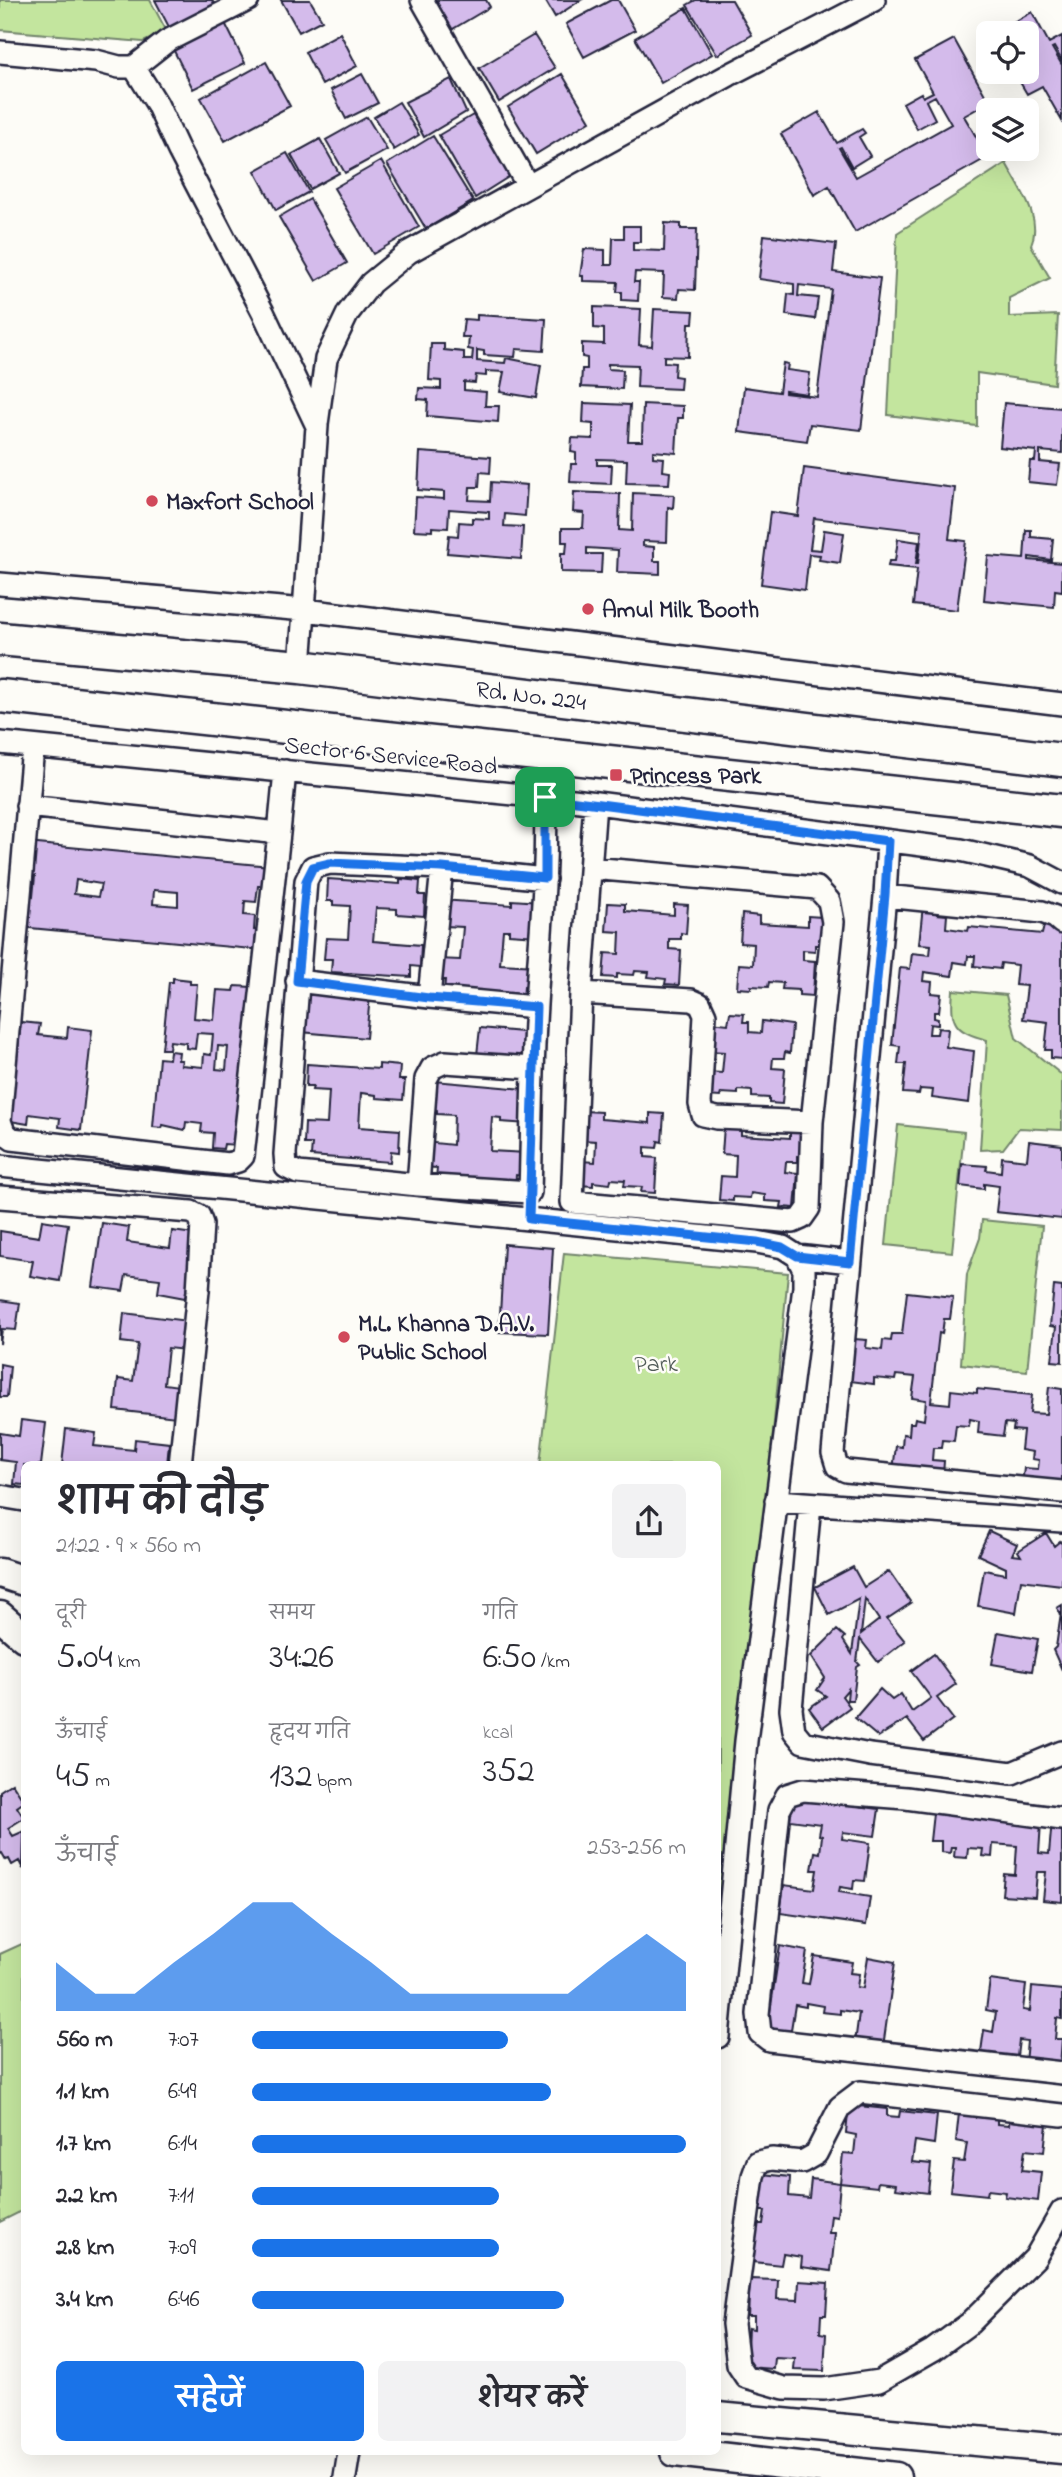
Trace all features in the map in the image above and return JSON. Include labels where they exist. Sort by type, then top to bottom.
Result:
[{"type":"main road","name":"Rd. No. 224","points":[[0,639],[300,667],[1053,755]]},
{"type":"main road","points":[[0,696],[1062,811]]},
{"type":"main road","points":[[1026,807],[1062,829]]},
{"type":"street","points":[[0,52],[134,67],[167,41],[248,0]]},
{"type":"street","points":[[422,0],[528,186]]},
{"type":"street","points":[[300,667],[317,426],[326,359],[348,313],[371,284],[409,252],[729,75],[874,0]]},
{"type":"street","points":[[134,67],[157,104],[179,152],[263,312],[317,426]]},
{"type":"street","points":[[0,584],[305,610],[1062,704]]},
{"type":"street","name":"Sector 6 Service Road","points":[[0,743],[545,797],[961,850],[1030,866],[1062,883]]},
{"type":"street","points":[[33,747],[1,1121],[5,1132],[12,1139],[228,1164],[243,1156],[285,772]]},
{"type":"street","points":[[529,1219],[533,1068],[545,878],[545,797]]},
{"type":"street","points":[[571,1213],[581,993],[595,803]]},
{"type":"street","points":[[27,806],[279,834]]},
{"type":"street","points":[[888,841],[833,1453],[837,1466],[845,1471],[1062,1492]]},
{"type":"street","points":[[530,1192],[418,1185],[298,1173],[286,1167],[285,1154],[306,881],[313,867],[330,863],[442,868],[545,878]]},
{"type":"street","points":[[429,998],[442,868]]},
{"type":"street","points":[[0,1166],[529,1219],[571,1213],[793,1222],[802,1218],[809,1208],[812,1122],[833,922],[829,901],[817,888],[591,868]]},
{"type":"street","points":[[885,895],[1042,912],[1062,923]]},
{"type":"street","points":[[297,981],[429,998],[536,1007]]},
{"type":"street","points":[[581,993],[691,1000],[700,1004],[705,1015],[700,1104],[704,1115],[717,1118],[812,1122]]},
{"type":"street","points":[[418,1185],[426,1079],[432,1068],[445,1062],[533,1068]]},
{"type":"street","points":[[0,1197],[191,1212],[199,1216],[202,1224],[198,1292],[180,1461]]},
{"type":"street","points":[[571,1213],[757,1242],[782,1247],[797,1256],[850,1262]]},
{"type":"street","points":[[721,2006],[746,1741],[804,1287],[804,1270],[797,1256]]},
{"type":"street","points":[[0,1496],[21,1500]]},
{"type":"street","points":[[776,1501],[1062,1521]]},
{"type":"street","points":[[810,1504],[791,1709],[794,1731],[803,1742],[870,1755],[1012,1773],[1062,1752]]},
{"type":"street","points":[[0,1573],[21,1580]]},
{"type":"street","points":[[0,1616],[21,1634]]},
{"type":"street","points":[[1062,1819],[906,1798],[803,1790],[787,1795],[779,1810],[758,2014],[760,2033],[769,2040],[1062,2073]]},
{"type":"street","points":[[1062,2115],[860,2092],[840,2106],[816,2154],[802,2162],[758,2162],[753,2176],[733,2323],[738,2365],[746,2377],[784,2388],[824,2389],[879,2381],[933,2350],[979,2314],[1035,2258],[1062,2211]]},
{"type":"street","points":[[721,2417],[1062,2449]]},
{"type":"street","points":[[345,2477],[349,2455]]},
{"type":"street","points":[[693,2455],[791,2471],[895,2477]]},
{"type":"green space","points":[[0,0],[150,0],[165,28],[155,37],[143,42],[0,30]]},
{"type":"green space","points":[[1006,163],[1032,213],[1034,234],[1031,245],[1050,278],[1009,298],[1009,317],[1058,315],[1054,384],[977,373],[977,426],[888,415],[897,233]]},
{"type":"green space","points":[[953,990],[1006,995],[1016,1038],[1062,1075],[1062,1130],[1019,1128],[1003,1149],[980,1150],[987,1040],[967,1033],[956,1024],[952,1011]]},
{"type":"green space","points":[[898,1125],[964,1132],[952,1252],[886,1245]]},
{"type":"green space","points":[[982,1220],[1042,1226],[1027,1371],[961,1364],[967,1274],[980,1238]]},
{"type":"green space","name":"Park","points":[[564,1253],[788,1273],[721,1987],[721,1461],[540,1461]]},
{"type":"green space","points":[[21,1944],[21,2212],[0,2222],[0,1954]]},
{"type":"building","points":[[155,0],[212,0],[215,6],[170,29]]},
{"type":"building","points":[[281,0],[310,0],[322,20],[299,32]]},
{"type":"building","points":[[430,0],[486,0],[490,7],[446,33]]},
{"type":"building","points":[[545,0],[581,0],[555,17]]},
{"type":"building","points":[[611,0],[618,0],[635,30],[584,57],[566,24]]},
{"type":"building","points":[[696,0],[732,0],[752,35],[717,55],[687,5]]},
{"type":"building","points":[[686,8],[712,54],[661,83],[635,38]]},
{"type":"building","points":[[1032,12],[1037,21],[1016,21]]},
{"type":"building","points":[[222,17],[245,63],[193,89],[170,43]]},
{"type":"building","points":[[1039,25],[1049,43],[1062,36],[1062,61],[1054,47],[1052,48],[1062,65],[1062,121],[1042,86],[1027,94],[1021,84],[1039,84]]},
{"type":"building","points":[[340,33],[357,66],[322,85],[305,52]]},
{"type":"building","points":[[534,35],[555,68],[499,102],[479,68]]},
{"type":"building","points":[[954,39],[976,79],[976,84],[979,84],[987,98],[976,98],[976,109],[964,116],[976,136],[976,161],[981,161],[855,232],[829,186],[814,195],[781,134],[819,112],[837,143],[862,129],[865,133],[859,137],[870,156],[852,167],[841,147],[839,148],[856,177],[951,124],[935,96],[926,101],[935,119],[917,129],[903,103],[921,93],[923,97],[933,92],[915,60]]},
{"type":"building","points":[[266,62],[290,106],[225,141],[201,98]]},
{"type":"building","points":[[362,74],[378,103],[346,119],[331,90]]},
{"type":"building","points":[[562,74],[590,121],[536,154],[508,107]]},
{"type":"building","points":[[451,79],[466,112],[424,137],[405,102]]},
{"type":"building","points":[[399,102],[419,135],[394,150],[374,117]]},
{"type":"building","points":[[473,115],[510,176],[475,198],[439,135]]},
{"type":"building","points":[[367,117],[387,150],[345,173],[326,140]]},
{"type":"building","points":[[433,136],[473,201],[426,229],[387,164]]},
{"type":"building","points":[[320,139],[339,173],[310,189],[291,155]]},
{"type":"building","points":[[287,153],[309,192],[276,210],[255,171]]},
{"type":"building","points":[[381,161],[419,227],[373,254],[334,188]]},
{"type":"building","points":[[310,199],[347,263],[316,281],[279,217]]},
{"type":"building","points":[[665,223],[681,224],[681,229],[697,229],[695,290],[679,289],[678,298],[663,297],[664,273],[635,272],[634,282],[639,282],[638,301],[622,300],[622,292],[617,292],[618,282],[583,281],[583,276],[580,276],[584,249],[605,250],[605,265],[612,265],[613,238],[624,238],[624,226],[640,226],[640,242],[633,242],[633,250],[664,251]]},
{"type":"building","points":[[764,235],[836,244],[833,272],[880,278],[861,430],[810,424],[807,441],[739,432],[744,387],[779,392],[783,363],[788,364],[787,370],[810,373],[807,394],[785,393],[817,397],[831,289],[799,285],[798,296],[818,298],[815,319],[786,315],[788,294],[794,295],[794,284],[759,279]]},
{"type":"building","points":[[594,307],[641,309],[639,345],[652,346],[654,309],[694,311],[693,323],[689,323],[688,357],[664,356],[664,362],[675,363],[674,376],[681,377],[680,389],[637,387],[638,365],[608,364],[608,369],[623,370],[622,389],[581,387],[582,369],[587,369],[587,358],[582,357],[582,343],[604,344],[604,329],[594,328]]},
{"type":"building","points":[[477,315],[546,319],[544,351],[516,349],[515,357],[484,355],[484,351],[477,350],[477,361],[505,363],[506,358],[541,365],[536,398],[500,392],[504,372],[486,371],[486,376],[476,375],[475,383],[464,382],[464,390],[486,392],[485,406],[499,406],[498,422],[427,416],[428,400],[418,399],[419,388],[441,389],[441,381],[429,380],[431,344],[444,344],[444,350],[464,352],[464,360],[472,360],[473,350],[468,349],[469,337],[462,337],[464,319],[477,320]]},
{"type":"building","points":[[584,403],[630,405],[628,441],[642,441],[643,404],[683,406],[683,418],[678,418],[676,453],[653,451],[653,457],[664,458],[663,471],[670,472],[669,484],[626,483],[627,460],[597,459],[597,465],[612,465],[611,484],[570,482],[571,464],[576,464],[576,453],[571,452],[572,438],[593,439],[593,424],[583,423]]},
{"type":"building","points":[[1004,403],[1062,408],[1062,453],[1040,451],[1040,462],[1060,464],[1057,485],[1028,482],[1030,461],[1035,461],[1036,451],[1000,447]]},
{"type":"building","points":[[420,452],[491,457],[490,473],[480,472],[479,487],[470,487],[469,500],[490,501],[491,482],[527,485],[525,516],[505,514],[504,526],[523,527],[521,559],[447,553],[449,535],[458,536],[459,522],[472,523],[472,518],[489,519],[489,512],[449,509],[448,528],[414,530],[416,497],[444,499],[444,492],[418,490]]},
{"type":"building","points":[[804,468],[955,488],[949,539],[966,541],[957,610],[913,605],[917,569],[888,566],[889,561],[895,561],[898,539],[919,542],[918,564],[922,531],[814,518],[810,549],[821,550],[824,530],[844,533],[840,563],[819,560],[820,555],[809,554],[805,590],[761,584],[770,512],[798,516]]},
{"type":"building","points":[[574,492],[620,494],[619,530],[632,531],[633,493],[674,495],[673,508],[668,507],[667,542],[643,541],[643,546],[654,547],[654,561],[660,561],[660,574],[617,572],[618,550],[587,548],[587,554],[602,554],[601,573],[561,572],[561,553],[566,553],[567,542],[562,542],[562,528],[583,528],[584,513],[573,512]]},
{"type":"building","points":[[1026,530],[1031,530],[1031,537],[1053,539],[1051,560],[1029,557],[1029,560],[1062,563],[1062,591],[1055,590],[1054,607],[984,600],[988,556],[1024,559]]},
{"type":"building","points":[[27,843],[270,866],[268,886],[258,886],[256,902],[245,901],[244,915],[255,916],[254,930],[264,931],[262,950],[20,927],[27,896],[33,897],[35,876],[29,876]],"holes":[[[76,880],[101,884],[98,897],[74,894]],[[154,890],[178,892],[178,906],[153,904]]]},
{"type":"building","points":[[328,879],[400,884],[400,879],[420,881],[419,895],[425,895],[424,916],[397,914],[397,909],[376,908],[373,941],[421,945],[420,967],[411,966],[411,977],[331,972],[332,959],[324,959],[326,938],[348,939],[350,906],[333,905],[333,901],[327,901]]},
{"type":"building","points":[[441,900],[512,905],[512,900],[540,902],[537,936],[509,934],[509,930],[503,930],[500,964],[536,966],[535,988],[524,987],[523,998],[444,992],[445,980],[437,980],[438,959],[460,960],[463,927],[445,926]]},
{"type":"building","points":[[608,903],[625,904],[625,911],[674,915],[674,904],[688,905],[686,934],[681,933],[681,939],[669,939],[669,949],[681,950],[679,985],[665,984],[666,979],[648,977],[649,972],[617,974],[617,978],[603,977],[605,953],[619,954],[620,932],[606,931]]},
{"type":"building","points":[[923,905],[938,907],[937,914],[947,915],[946,928],[968,931],[969,927],[1042,934],[1044,926],[1062,928],[1062,1059],[1051,1058],[1051,1050],[1045,1050],[1048,1022],[1023,1019],[1027,986],[1015,985],[1017,965],[1001,963],[1000,969],[974,966],[975,956],[968,956],[967,964],[954,962],[952,976],[924,972],[923,981],[932,982],[931,993],[941,994],[939,1012],[934,1012],[938,1025],[930,1024],[929,1034],[937,1034],[938,1028],[948,1029],[946,1047],[974,1051],[969,1103],[932,1098],[933,1090],[920,1089],[919,1094],[903,1093],[906,1064],[898,1064],[900,1046],[892,1045],[900,968],[910,969],[912,953],[930,955],[931,945],[919,944]]},
{"type":"building","points":[[742,914],[759,916],[759,923],[808,926],[808,916],[822,917],[820,945],[815,945],[815,951],[803,950],[803,960],[815,961],[813,996],[799,995],[799,990],[782,989],[783,983],[769,982],[768,987],[751,986],[751,989],[737,988],[739,964],[753,965],[754,944],[740,943]]},
{"type":"building","points":[[173,978],[190,980],[190,984],[197,984],[194,1018],[214,1020],[217,990],[234,991],[235,986],[252,987],[237,1145],[224,1144],[223,1149],[212,1148],[213,1133],[201,1132],[202,1124],[186,1122],[185,1130],[163,1125],[162,1128],[153,1127],[159,1058],[169,1059],[170,1051],[179,1052],[178,1060],[182,1060],[181,1065],[203,1067],[204,1054],[211,1055],[213,1034],[197,1033],[195,1049],[186,1048],[186,1043],[170,1041],[169,1049],[162,1049],[169,982],[173,982]],"holes":[[[218,1046],[228,1047],[226,1070],[216,1069]]]},
{"type":"building","points":[[306,989],[370,996],[366,1038],[301,1032]]},
{"type":"building","points":[[730,1013],[744,1014],[743,1022],[749,1022],[749,1032],[761,1033],[762,1021],[792,1025],[790,1053],[785,1052],[784,1058],[773,1058],[772,1068],[785,1069],[782,1104],[769,1103],[769,1098],[752,1097],[752,1091],[738,1090],[738,1094],[707,1096],[708,1072],[722,1073],[724,1052],[709,1051],[711,1022],[728,1024]]},
{"type":"building","points":[[21,1022],[40,1024],[38,1035],[67,1038],[68,1027],[92,1030],[81,1130],[59,1127],[60,1118],[29,1114],[28,1124],[10,1121]]},
{"type":"building","points":[[480,1028],[533,1033],[530,1060],[477,1055]]},
{"type":"building","points":[[307,1064],[379,1069],[379,1064],[400,1066],[399,1080],[405,1080],[403,1100],[376,1098],[376,1095],[361,1093],[359,1127],[400,1130],[399,1152],[391,1151],[390,1162],[311,1156],[312,1144],[304,1144],[305,1123],[327,1124],[329,1091],[312,1090],[313,1086],[306,1086]]},
{"type":"building","points":[[434,1081],[524,1089],[528,1124],[501,1122],[501,1118],[492,1117],[490,1151],[526,1153],[524,1176],[516,1175],[515,1186],[436,1180],[437,1168],[423,1167],[425,1142],[453,1145],[454,1115],[437,1114],[437,1110],[432,1109]]},
{"type":"building","points":[[584,1111],[601,1112],[601,1119],[650,1123],[650,1113],[664,1114],[662,1142],[658,1141],[657,1148],[645,1147],[645,1157],[657,1158],[655,1193],[641,1192],[642,1187],[624,1186],[625,1180],[611,1179],[610,1184],[593,1182],[593,1186],[579,1185],[581,1161],[595,1162],[596,1141],[582,1140]]},
{"type":"building","points":[[724,1126],[741,1127],[741,1135],[790,1138],[790,1127],[804,1129],[802,1156],[797,1156],[797,1162],[786,1162],[785,1172],[798,1173],[795,1208],[781,1207],[782,1202],[765,1201],[765,1195],[751,1193],[750,1198],[719,1200],[721,1176],[735,1177],[736,1155],[722,1154]]},
{"type":"building","points":[[1029,1141],[1062,1145],[1062,1219],[996,1212],[999,1186],[984,1184],[984,1189],[960,1186],[962,1164],[987,1166],[986,1170],[1001,1172],[1002,1157],[1027,1160]]},
{"type":"building","points":[[42,1220],[68,1224],[60,1281],[30,1276],[33,1261],[0,1256],[0,1231],[39,1237]]},
{"type":"building","points":[[102,1223],[129,1227],[127,1242],[170,1248],[172,1231],[194,1234],[185,1298],[158,1293],[160,1279],[126,1275],[123,1291],[93,1287]]},
{"type":"building","points":[[504,1244],[553,1248],[548,1334],[499,1332]]},
{"type":"building","points":[[1054,1286],[1062,1287],[1062,1362],[1052,1361],[1056,1327],[1050,1326]]},
{"type":"building","points":[[907,1292],[953,1297],[950,1319],[944,1319],[942,1334],[939,1333],[931,1402],[950,1404],[951,1390],[977,1393],[977,1389],[1032,1395],[1030,1413],[1046,1414],[1049,1387],[1062,1389],[1062,1488],[1022,1484],[1024,1468],[1038,1469],[1039,1460],[1032,1459],[1033,1452],[1021,1450],[1023,1431],[1013,1430],[1014,1424],[1005,1423],[1003,1436],[978,1433],[979,1421],[970,1419],[969,1426],[956,1425],[954,1441],[942,1440],[941,1448],[933,1448],[932,1460],[944,1461],[943,1475],[893,1470],[896,1446],[902,1447],[903,1434],[909,1435],[910,1423],[914,1423],[915,1418],[924,1420],[926,1400],[912,1398],[915,1377],[896,1375],[895,1380],[874,1378],[874,1384],[850,1381],[854,1339],[867,1340],[866,1348],[882,1350],[883,1340],[891,1341],[892,1334],[902,1334]]},
{"type":"building","points":[[0,1300],[20,1303],[16,1330],[2,1329],[0,1344]]},
{"type":"building","points":[[124,1313],[188,1321],[185,1350],[168,1348],[164,1384],[179,1386],[176,1417],[115,1410],[118,1379],[133,1381],[138,1344],[121,1342]]},
{"type":"building","points":[[0,1364],[10,1366],[7,1397],[0,1397]]},
{"type":"building","points":[[21,1420],[46,1423],[41,1461],[21,1461],[21,1485],[14,1484],[16,1462],[0,1460],[0,1433],[19,1436]]},
{"type":"building","points":[[66,1429],[96,1433],[94,1446],[134,1450],[135,1439],[169,1443],[167,1461],[62,1461]]},
{"type":"building","points":[[989,1531],[1017,1544],[1012,1555],[1021,1556],[1018,1551],[1046,1533],[1054,1546],[1060,1541],[1062,1585],[1021,1580],[1016,1613],[978,1606],[984,1570],[1006,1574],[1006,1568],[978,1555]]},
{"type":"building","points":[[853,1567],[864,1587],[889,1571],[911,1603],[887,1619],[905,1641],[878,1662],[860,1639],[857,1662],[860,1665],[857,1667],[853,1700],[847,1700],[848,1689],[842,1696],[850,1707],[823,1727],[809,1708],[826,1696],[817,1690],[825,1678],[811,1656],[837,1630],[845,1637],[843,1640],[852,1654],[859,1599],[829,1615],[815,1587]],"holes":[[[865,1599],[879,1620],[861,1634]]]},
{"type":"building","points":[[1062,1605],[1062,1670],[1053,1650],[1056,1647],[1061,1614],[1057,1608]]},
{"type":"building","points":[[998,1632],[1038,1639],[1032,1671],[992,1664]]},
{"type":"building","points":[[934,1654],[956,1684],[937,1698],[953,1719],[924,1741],[907,1719],[878,1737],[855,1718],[880,1689],[892,1700],[901,1694],[912,1712],[931,1698],[911,1671]]},
{"type":"building","points":[[12,1783],[21,1797],[21,1804],[17,1807],[21,1820],[8,1828],[13,1836],[21,1832],[21,1865],[19,1861],[12,1865],[9,1859],[6,1860],[2,1853],[0,1854],[0,1791]]},
{"type":"building","points":[[793,1797],[879,1809],[875,1836],[843,1832],[842,1839],[870,1843],[865,1881],[854,1880],[853,1889],[840,1887],[839,1892],[870,1897],[866,1925],[780,1913],[784,1885],[814,1889],[817,1870],[812,1870],[815,1852],[820,1853],[822,1836],[819,1835],[821,1824],[790,1820]]},
{"type":"building","points":[[933,1813],[1041,1822],[1039,1853],[1049,1854],[1052,1820],[1062,1822],[1062,1902],[1043,1900],[1046,1872],[1037,1872],[1035,1897],[1002,1895],[1004,1874],[1015,1875],[1017,1846],[993,1844],[992,1857],[982,1856],[983,1849],[968,1848],[967,1858],[954,1857],[955,1847],[951,1847],[950,1853],[941,1852],[941,1841],[930,1841]]},
{"type":"building","points":[[780,1946],[807,1951],[802,1983],[809,1984],[814,1956],[852,1962],[850,1973],[859,1974],[857,1987],[863,1988],[868,1957],[895,1962],[883,2047],[855,2043],[859,2013],[840,2010],[840,2014],[822,2012],[823,2006],[806,2003],[806,2007],[795,2005],[790,2036],[767,2032]]},
{"type":"building","points":[[990,1980],[1026,1985],[1023,2010],[1030,2011],[1032,1987],[1062,1990],[1062,2019],[1057,2018],[1055,2039],[1062,2039],[1060,2066],[1025,2063],[1027,2041],[1019,2040],[1016,2064],[980,2059],[984,2030],[993,2032],[996,2012],[986,2010]]},
{"type":"building","points":[[849,2105],[887,2109],[887,2116],[899,2117],[900,2111],[937,2115],[934,2144],[915,2141],[912,2162],[931,2164],[928,2193],[895,2189],[896,2184],[878,2182],[877,2187],[840,2183],[843,2153],[854,2154],[856,2135],[846,2133]]},
{"type":"building","points":[[959,2113],[997,2118],[997,2124],[1009,2125],[1010,2119],[1047,2124],[1044,2152],[1025,2150],[1022,2170],[1041,2172],[1038,2201],[1005,2197],[1006,2192],[988,2190],[987,2195],[950,2191],[954,2161],[964,2162],[967,2143],[956,2141]]},
{"type":"building","points":[[762,2174],[790,2177],[789,2196],[809,2198],[811,2179],[840,2183],[837,2216],[831,2215],[829,2233],[835,2233],[831,2271],[801,2267],[802,2257],[783,2254],[781,2265],[753,2262],[757,2224],[763,2224],[765,2211],[759,2211]]},
{"type":"building","points":[[750,2279],[778,2280],[777,2299],[798,2300],[799,2281],[828,2283],[826,2315],[821,2315],[820,2333],[826,2334],[824,2371],[794,2370],[795,2359],[775,2358],[774,2369],[746,2367],[748,2328],[754,2329],[754,2316],[748,2316]]},
{"type":"place","name":"Maxfort School","points":[[152,501]]},
{"type":"place","name":"Amul Milk Booth","points":[[588,609]]},
{"type":"place","name":"Princess Park","points":[[616,775]]},
{"type":"place","name":"M.L. Khanna D.A.V. Public School","points":[[344,1337]]},
{"type":"route","points":[[545,797],[888,841],[850,1262],[797,1256],[782,1247],[757,1242],[529,1219],[536,1007],[429,998],[297,981],[306,881],[313,867],[330,863],[442,868],[545,878],[545,797]]}]
